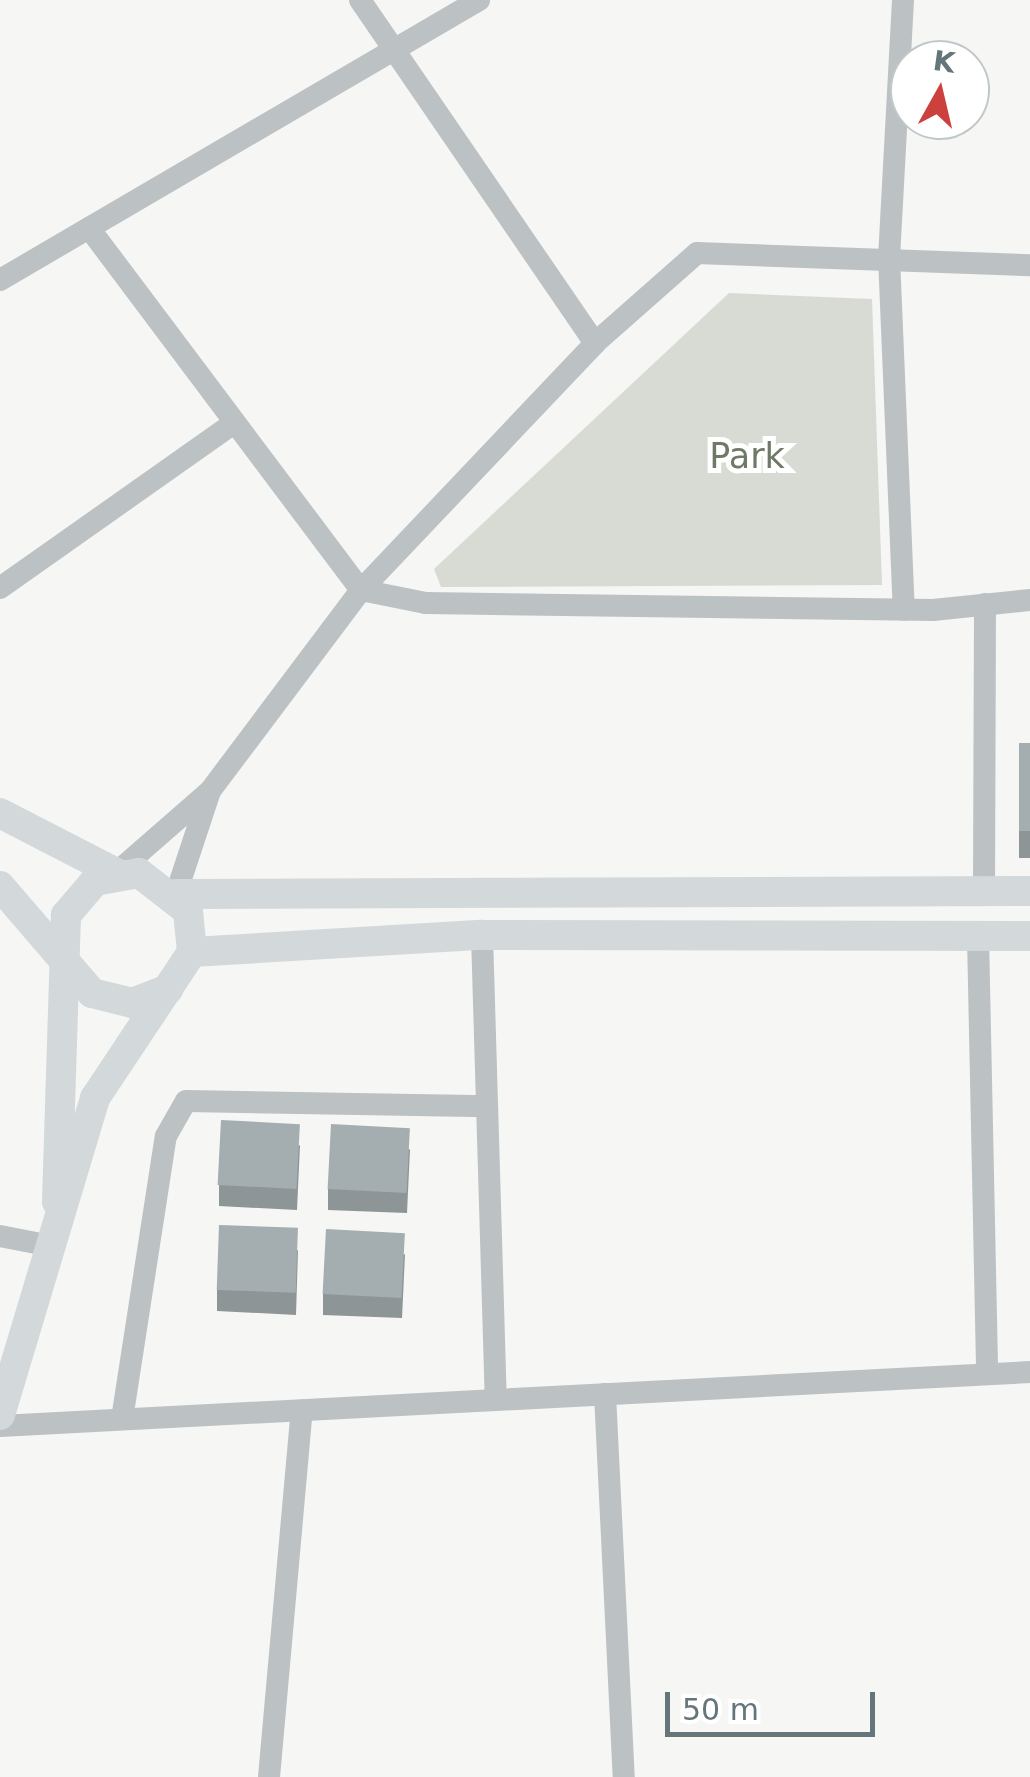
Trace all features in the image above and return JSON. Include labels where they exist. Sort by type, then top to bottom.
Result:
[{"type":"street","points":[[360,0],[594,343]]},
{"type":"street","points":[[0,280],[478,0]]},
{"type":"street","points":[[904,0],[889,256],[904,610]]},
{"type":"street","points":[[89,228],[230,426],[361,590],[426,603],[904,610],[1030,600]]},
{"type":"street","points":[[57,1202],[66,914],[95,881],[116,873],[210,792],[361,590],[594,343],[697,254],[889,256],[1030,264]]},
{"type":"street","points":[[0,588],[230,426]]},
{"type":"street","points":[[984,891],[985,604]]},
{"type":"street","points":[[0,1415],[57,1202],[94,1098],[192,952],[176,894],[210,792]]},
{"type":"street","points":[[0,813],[116,873],[139,873],[176,894],[1030,891]]},
{"type":"street","points":[[0,886],[66,959],[77,979],[112,1001],[171,988]]},
{"type":"street","points":[[192,952],[482,935],[1030,936]]},
{"type":"street","points":[[482,935],[496,1400]]},
{"type":"street","points":[[978,936],[987,1374]]},
{"type":"street","points":[[122,1419],[166,1136],[186,1102],[487,1106]]},
{"type":"street","points":[[0,1236],[46,1245]]},
{"type":"street","points":[[0,1426],[1030,1372]]},
{"type":"street","points":[[605,1394],[624,1777]]},
{"type":"street","points":[[269,1777],[302,1410]]},
{"type":"green space","name":"Park","points":[[729,293],[872,299],[882,585],[441,587],[434,569]]},
{"type":"building","points":[[1019,743],[1030,743],[1030,831],[1019,831]]},
{"type":"building","points":[[221,1120],[300,1124],[296,1189],[218,1185]]},
{"type":"building","points":[[331,1124],[410,1128],[406,1193],[328,1189]]},
{"type":"building","points":[[219,1225],[298,1228],[296,1293],[217,1290]]},
{"type":"building","points":[[326,1229],[405,1233],[401,1298],[323,1294]]}]
